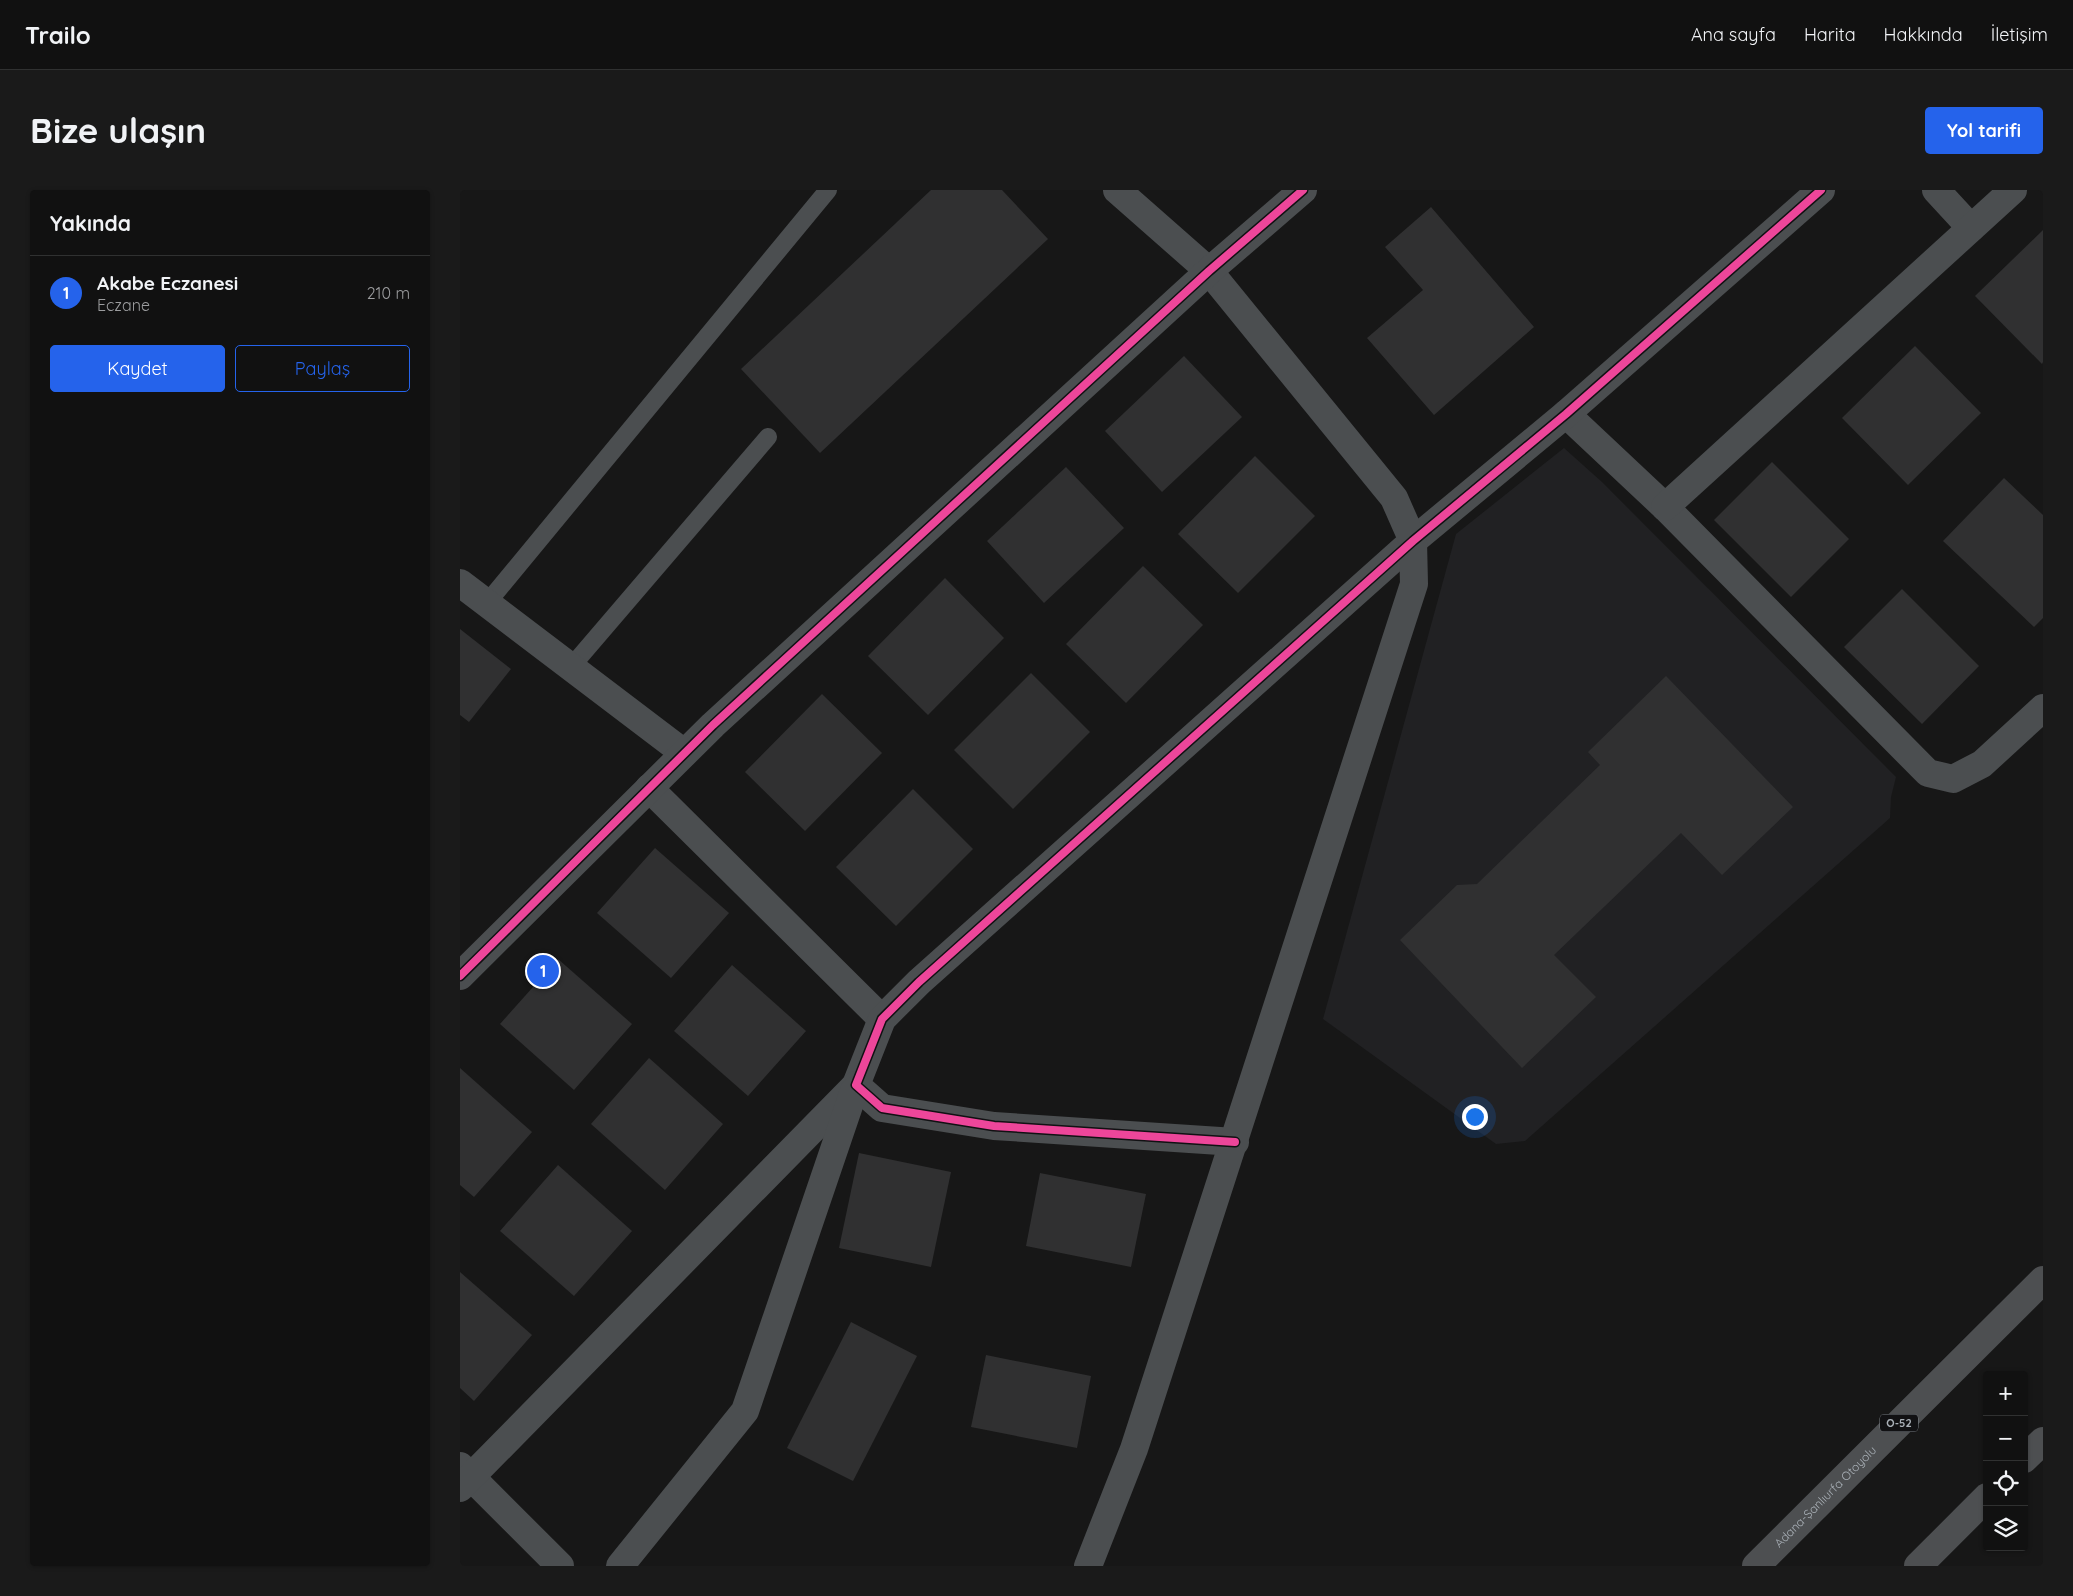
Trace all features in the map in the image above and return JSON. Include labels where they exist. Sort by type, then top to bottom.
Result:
[{"type":"highway","name":"Adana-Şanlıurfa Otoyolu","points":[[1756,1566],[2043,1280]]},
{"type":"highway","points":[[2028,1456],[2043,1441]]},
{"type":"highway","points":[[1918,1566],[1983,1501]]},
{"type":"street","points":[[1088,1566],[1134,1449],[1235,1142],[1414,584],[1413,541],[1394,498],[1209,271],[1117,190]]},
{"type":"street","points":[[460,976],[684,753],[1209,271],[1303,190]]},
{"type":"street","points":[[620,1566],[745,1410],[856,1085],[882,1019],[919,982],[1413,541],[1566,414],[1821,190]]},
{"type":"street","points":[[1936,190],[1971,228]]},
{"type":"street","points":[[1665,507],[2013,190]]},
{"type":"street","points":[[1566,414],[1665,507],[1928,773],[1953,779],[1982,764],[2043,708]]},
{"type":"street","points":[[461,585],[684,753]]},
{"type":"street","points":[[649,788],[882,1019]]},
{"type":"street","points":[[856,1085],[882,1108],[994,1126],[1235,1142]]},
{"type":"street","points":[[560,1566],[464,1477],[856,1085]]},
{"type":"lane","points":[[487,603],[828,190]]},
{"type":"lane","points":[[571,667],[768,437]]},
{"type":"shaded area","points":[[1564,448],[1602,482],[1896,777],[1891,797],[1890,818],[1525,1141],[1496,1144],[1323,1019],[1456,534]]},
{"type":"building","points":[[931,190],[1002,190],[1048,239],[820,453],[741,369]]},
{"type":"building","points":[[1431,207],[1534,327],[1434,415],[1367,338],[1423,290],[1385,247]]},
{"type":"building","points":[[2043,230],[2043,362],[2042,364],[1975,296]]},
{"type":"building","points":[[1915,346],[1981,413],[1908,485],[1842,418]]},
{"type":"building","points":[[1184,356],[1242,417],[1162,492],[1105,431]]},
{"type":"building","points":[[1255,456],[1315,516],[1238,593],[1178,534]]},
{"type":"building","points":[[1772,462],[1849,539],[1791,597],[1714,520]]},
{"type":"building","points":[[1066,467],[1124,528],[1044,603],[987,541]]},
{"type":"building","points":[[2004,478],[2043,515],[2043,618],[2034,627],[1943,541]]},
{"type":"building","points":[[1143,566],[1203,625],[1126,703],[1066,644]]},
{"type":"building","points":[[945,578],[1004,638],[928,715],[868,656]]},
{"type":"building","points":[[1902,589],[1979,666],[1922,724],[1844,647]]},
{"type":"building","points":[[460,629],[511,669],[469,722],[460,715]]},
{"type":"building","points":[[1031,673],[1090,732],[1013,809],[954,750]]},
{"type":"building","points":[[1666,676],[1793,807],[1722,875],[1681,833],[1554,955],[1596,997],[1522,1068],[1400,940],[1457,885],[1477,884],[1600,765],[1588,752]]},
{"type":"building","points":[[822,694],[882,753],[805,831],[745,772]]},
{"type":"building","points":[[913,789],[973,849],[896,926],[836,867]]},
{"type":"building","points":[[655,848],[729,913],[671,978],[597,913]]},
{"type":"building","points":[[558,959],[632,1024],[574,1090],[500,1024]]},
{"type":"building","points":[[732,965],[806,1031],[748,1096],[674,1031]]},
{"type":"building","points":[[649,1058],[723,1124],[665,1190],[591,1124]]},
{"type":"building","points":[[460,1068],[532,1132],[474,1197],[460,1185]]},
{"type":"building","points":[[859,1153],[951,1172],[931,1267],[839,1248]]},
{"type":"building","points":[[558,1165],[632,1231],[574,1296],[500,1231]]},
{"type":"building","points":[[1040,1173],[1146,1194],[1131,1267],[1026,1246]]},
{"type":"building","points":[[460,1272],[532,1335],[474,1401],[460,1388]]},
{"type":"building","points":[[851,1322],[917,1356],[853,1481],[787,1448]]},
{"type":"building","points":[[986,1355],[1091,1376],[1077,1448],[971,1427]]},
{"type":"cycle path","points":[[460,976],[713,725],[1209,271],[1303,190]]},
{"type":"cycle path","points":[[1235,1142],[994,1126],[882,1108],[856,1085],[882,1019],[919,982],[1413,541],[1566,414],[1821,190]]},
{"type":"place","name":"Akabe Eczanesi","points":[[543,971]]}]
